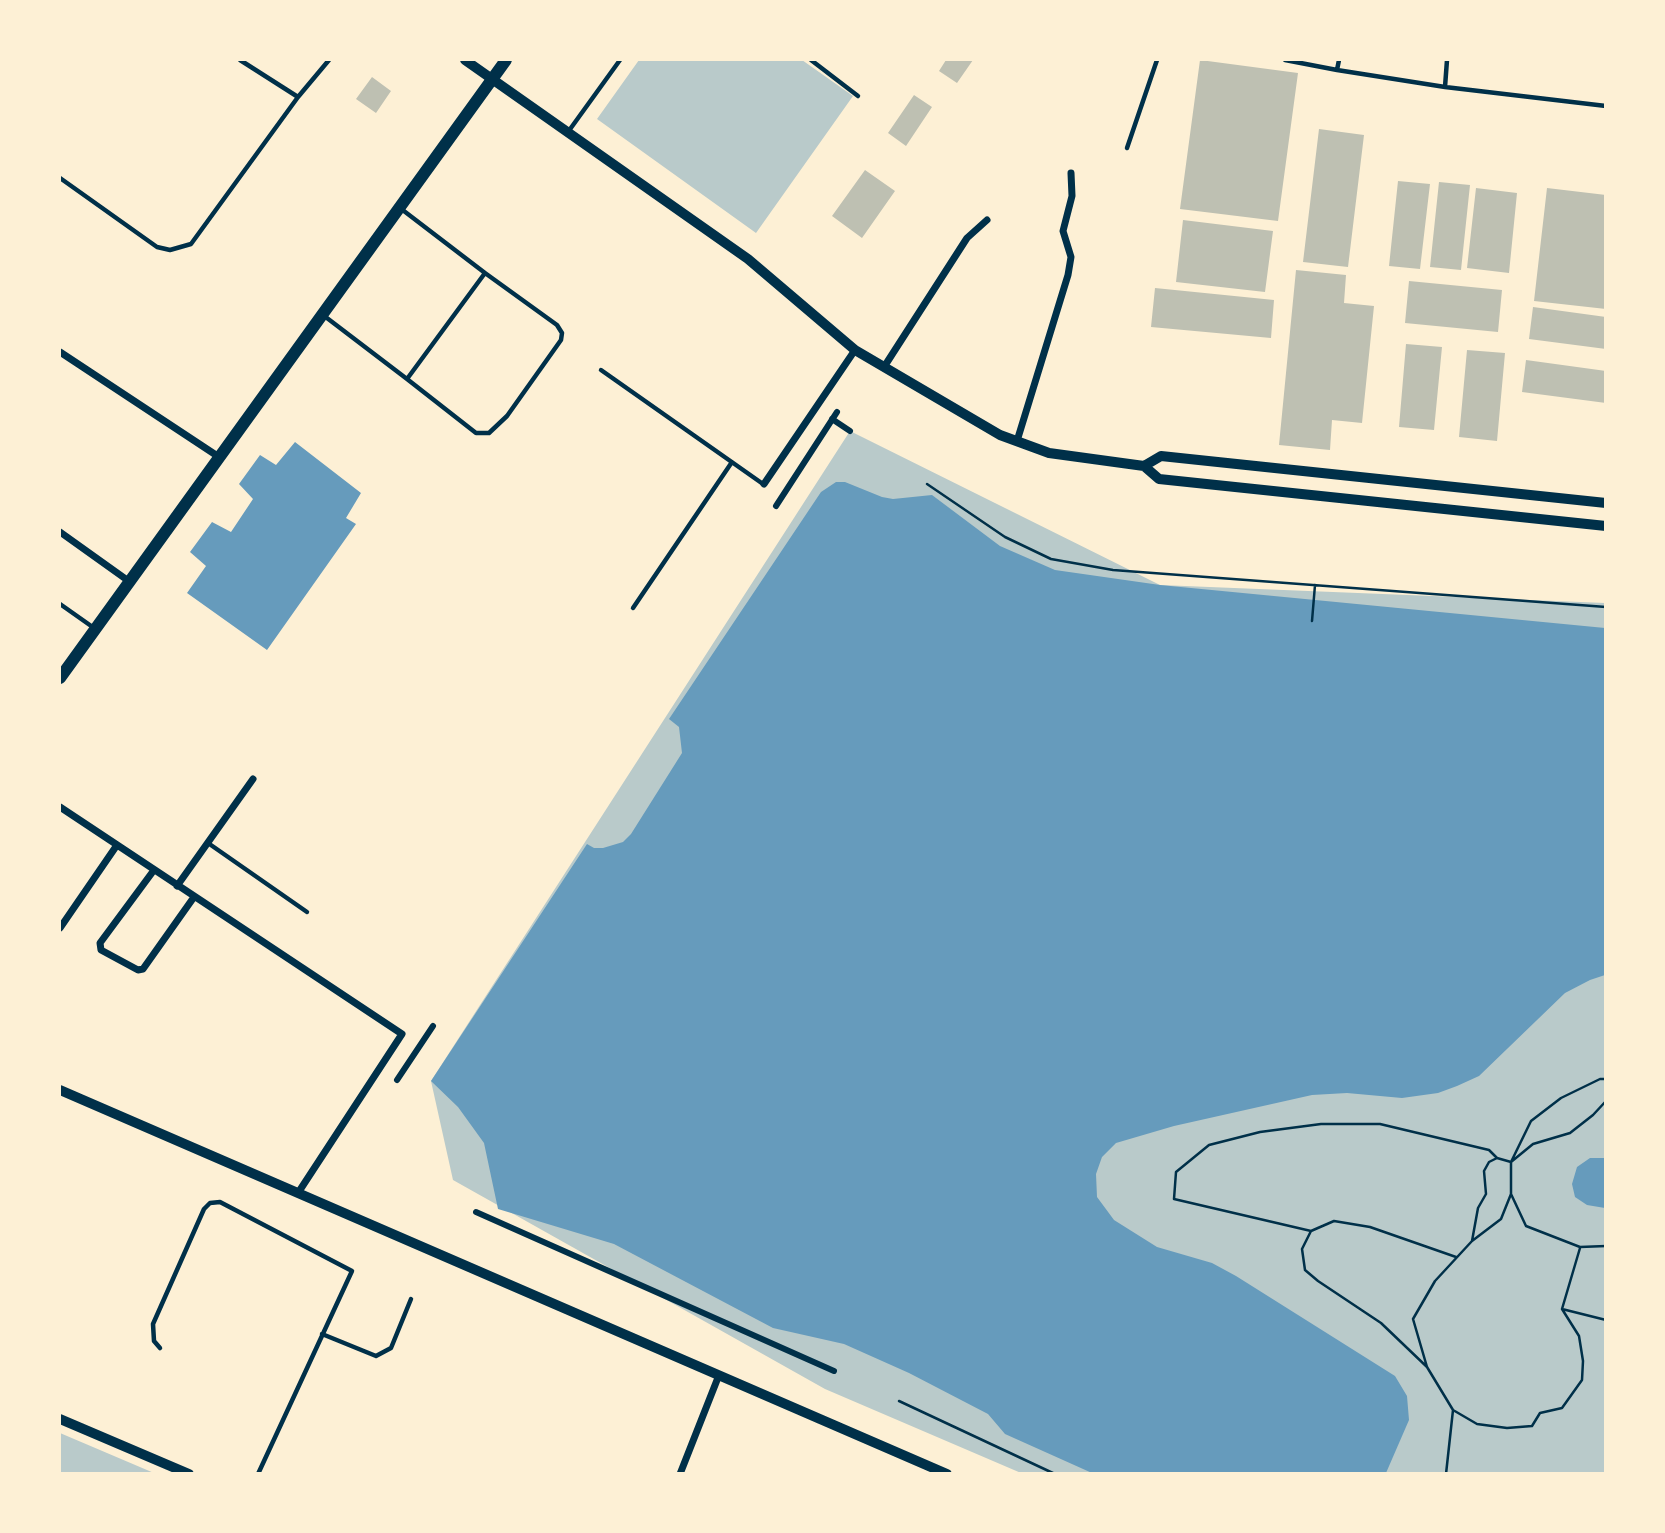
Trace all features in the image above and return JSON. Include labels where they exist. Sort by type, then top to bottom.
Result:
[{"type":"main road","points":[[60,678],[506,60]]},
{"type":"street","points":[[465,60],[748,259],[855,350],[1000,435],[1017,442],[1049,453],[1144,466],[1159,479],[1605,526]]},
{"type":"street","points":[[1017,442],[1068,275],[1071,257],[1063,239],[1063,231],[1072,196],[1071,173]]},
{"type":"street","points":[[884,367],[967,238],[987,220]]},
{"type":"street","points":[[764,484],[855,350]]},
{"type":"street","points":[[60,352],[219,457]]},
{"type":"street","points":[[776,506],[837,412]]},
{"type":"street","points":[[832,419],[850,431]]},
{"type":"street","points":[[1144,466],[1161,456],[1605,503]]},
{"type":"street","points":[[60,532],[130,582]]},
{"type":"street","points":[[177,886],[253,779]]},
{"type":"street","points":[[60,807],[402,1034],[298,1193]]},
{"type":"street","points":[[60,928],[117,845]]},
{"type":"street","points":[[154,870],[100,943],[101,950],[138,970],[143,969],[194,897]]},
{"type":"street","points":[[397,1080],[433,1026]]},
{"type":"street","points":[[60,1090],[947,1474]]},
{"type":"street","points":[[476,1212],[834,1371]]},
{"type":"street","points":[[680,1474],[719,1375]]},
{"type":"street","points":[[60,1419],[189,1474]]},
{"type":"lane","points":[[240,60],[298,97]]},
{"type":"lane","points":[[60,178],[157,247],[170,250],[191,244],[298,97],[329,60]]},
{"type":"lane","points":[[568,132],[620,60]]},
{"type":"lane","points":[[811,60],[858,96]]},
{"type":"lane","points":[[1127,148],[1157,60]]},
{"type":"lane","points":[[1284,60],[1445,87],[1605,106]]},
{"type":"lane","points":[[1337,70],[1339,60]]},
{"type":"lane","points":[[1445,87],[1447,60]]},
{"type":"lane","points":[[322,315],[476,433],[489,433],[507,416],[561,340],[562,333],[558,325],[399,208]]},
{"type":"lane","points":[[407,379],[485,273]]},
{"type":"lane","points":[[601,370],[764,484]]},
{"type":"lane","points":[[632,608],[732,462]]},
{"type":"lane","points":[[60,604],[95,629]]},
{"type":"lane","points":[[208,843],[307,912]]},
{"type":"lane","points":[[160,1348],[154,1341],[153,1324],[204,1209],[215,1202],[220,1202],[352,1272],[258,1474]]},
{"type":"lane","points":[[323,1334],[376,1356],[391,1349],[411,1299]]},
{"type":"path","points":[[927,484],[1005,537],[1051,559],[1113,570],[1605,607]]},
{"type":"path","points":[[1312,621],[1315,585]]},
{"type":"path","points":[[1580,1247],[1562,1309],[1579,1336],[1584,1361],[1582,1380],[1562,1408],[1540,1413],[1532,1426],[1507,1428],[1477,1424],[1453,1410],[1427,1367],[1413,1319],[1435,1281],[1456,1257],[1501,1219],[1511,1194],[1511,1162],[1531,1121],[1560,1098],[1605,1079]]},
{"type":"path","points":[[1511,1162],[1533,1143],[1570,1133],[1593,1115],[1605,1101]]},
{"type":"path","points":[[1456,1257],[1370,1227],[1334,1221],[1311,1231],[1174,1199],[1176,1172],[1209,1145],[1259,1132],[1321,1124],[1380,1124],[1489,1150],[1497,1158],[1511,1162]]},
{"type":"path","points":[[1472,1241],[1478,1208],[1486,1194],[1484,1171],[1489,1162],[1497,1158]]},
{"type":"path","points":[[1511,1194],[1526,1226],[1580,1247],[1605,1246]]},
{"type":"path","points":[[1311,1231],[1303,1249],[1305,1270],[1318,1282],[1381,1323],[1427,1367]]},
{"type":"path","points":[[1562,1309],[1605,1320]]},
{"type":"path","points":[[899,1401],[1055,1474]]},
{"type":"path","points":[[1446,1474],[1453,1410]]},
{"type":"shaded area","points":[[639,60],[802,60],[853,96],[756,233],[597,119]]},
{"type":"shaded area","points":[[850,431],[1160,585],[1605,603],[1605,1473],[1021,1473],[825,1389],[453,1180],[431,1081]]},
{"type":"shaded area","points":[[60,1433],[154,1473],[60,1473]]},
{"type":"water","points":[[295,442],[361,493],[346,518],[356,524],[267,650],[187,593],[206,566],[190,552],[212,522],[231,532],[253,499],[239,484],[260,455],[276,465]]},
{"type":"water","points":[[836,482],[845,482],[893,499],[932,495],[1000,546],[1055,570],[1160,585],[1605,628],[1605,975],[1565,993],[1479,1076],[1457,1086],[1438,1093],[1402,1098],[1347,1093],[1312,1095],[1174,1126],[1116,1143],[1102,1157],[1096,1174],[1097,1197],[1114,1220],[1157,1247],[1212,1263],[1236,1276],[1395,1376],[1407,1396],[1409,1420],[1386,1473],[1092,1473],[1005,1434],[988,1414],[909,1373],[844,1344],[773,1328],[614,1244],[498,1209],[484,1143],[458,1107],[431,1081],[587,844],[594,848],[603,848],[623,842],[631,834],[682,753],[679,727],[669,719],[821,492]]},
{"type":"water","points":[[1590,1158],[1605,1158],[1605,1208],[1587,1205],[1575,1197],[1572,1184],[1577,1167]]},
{"type":"building","points":[[946,60],[973,60],[957,83],[939,71]]},
{"type":"building","points":[[1200,60],[1298,73],[1278,221],[1180,209]]},
{"type":"building","points":[[372,77],[391,91],[376,113],[356,99]]},
{"type":"building","points":[[914,95],[932,107],[906,146],[888,133]]},
{"type":"building","points":[[1319,129],[1364,135],[1348,267],[1303,262]]},
{"type":"building","points":[[865,170],[895,191],[862,238],[832,216]]},
{"type":"building","points":[[1398,181],[1430,184],[1420,269],[1389,266]]},
{"type":"building","points":[[1439,182],[1470,185],[1461,270],[1430,267]]},
{"type":"building","points":[[1476,188],[1517,193],[1509,273],[1467,268]]},
{"type":"building","points":[[1547,188],[1606,195],[1606,309],[1534,301]]},
{"type":"building","points":[[1183,220],[1273,231],[1265,292],[1176,282]]},
{"type":"building","points":[[1296,270],[1346,275],[1344,303],[1374,306],[1362,423],[1332,420],[1330,450],[1279,445]]},
{"type":"building","points":[[1409,281],[1502,290],[1498,332],[1405,323]]},
{"type":"building","points":[[1155,288],[1274,300],[1271,338],[1151,327]]},
{"type":"building","points":[[1533,307],[1606,317],[1606,349],[1529,339]]},
{"type":"building","points":[[1406,344],[1442,347],[1434,430],[1399,427]]},
{"type":"building","points":[[1467,350],[1505,353],[1497,441],[1459,437]]},
{"type":"building","points":[[1526,360],[1606,371],[1606,403],[1522,392]]}]
